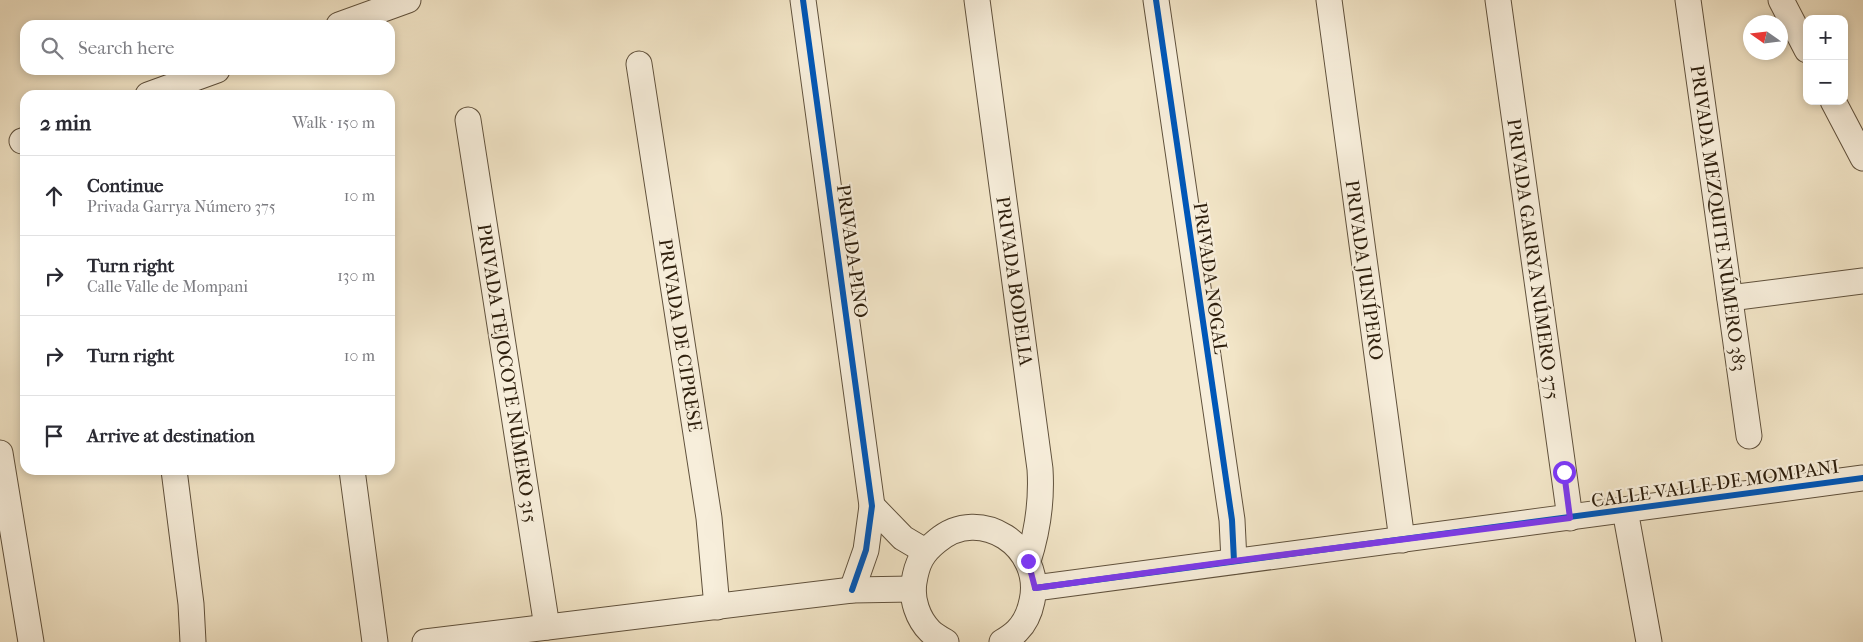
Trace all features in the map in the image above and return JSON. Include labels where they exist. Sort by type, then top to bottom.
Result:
[{"type":"street","points":[[354,20],[408,0]]},
{"type":"street","name":"PRIVADA PINO","points":[[803,0],[872,506],[866,550],[852,590]]},
{"type":"street","name":"PRIVADA BODELIA","points":[[977,0],[1040,469],[1040,513],[1036,538],[1028,561]]},
{"type":"street","name":"PRIVADA NOGAL","points":[[1156,0],[1230,510],[1234,561]]},
{"type":"street","name":"PRIVADA JUNÍPERO","points":[[1328,0],[1402,540]]},
{"type":"street","name":"PRIVADA GARRYA NÚMERO 375","points":[[1498,0],[1570,518]]},
{"type":"street","name":"PRIVADA MEZQUITE NÚMERO 383","points":[[1688,0],[1749,436]]},
{"type":"street","points":[[1781,0],[1803,42]]},
{"type":"street","name":"PRIVADA DE CIPRESE","points":[[639,64],[710,518],[717,607]]},
{"type":"street","points":[[162,90],[203,75]]},
{"type":"street","points":[[1836,105],[1863,158]]},
{"type":"street","name":"PRIVADA TEJOCOTE NÚMERO 315","points":[[468,120],[547,627]]},
{"type":"street","points":[[1730,298],[1863,281]]},
{"type":"street","points":[[0,453],[31,642]]},
{"type":"street","points":[[175,475],[191,604],[193,642]]},
{"type":"street","points":[[353,475],[375,642]]},
{"type":"street","name":"CALLE VALLE DE MOMPANI","points":[[1035,588],[1863,478]]},
{"type":"street","points":[[872,506],[903,538],[925,551]]},
{"type":"street","points":[[1626,510],[1649,642]]},
{"type":"street","points":[[946,642],[930,631],[917,612],[913,589],[916,568],[925,551],[944,535],[967,527],[992,530],[1013,542],[1028,561],[1035,588],[1030,611],[1017,631],[1002,642]]},
{"type":"street","points":[[425,642],[852,590],[913,589]]},
{"type":"cycle path","points":[[803,0],[872,506],[866,550],[852,590]]},
{"type":"cycle path","points":[[1156,0],[1232,520],[1234,561]]},
{"type":"cycle path","points":[[1035,588],[1863,478]]},
{"type":"route","points":[[1028,561],[1033,574],[1035,588],[1570,518],[1564,472]]}]
